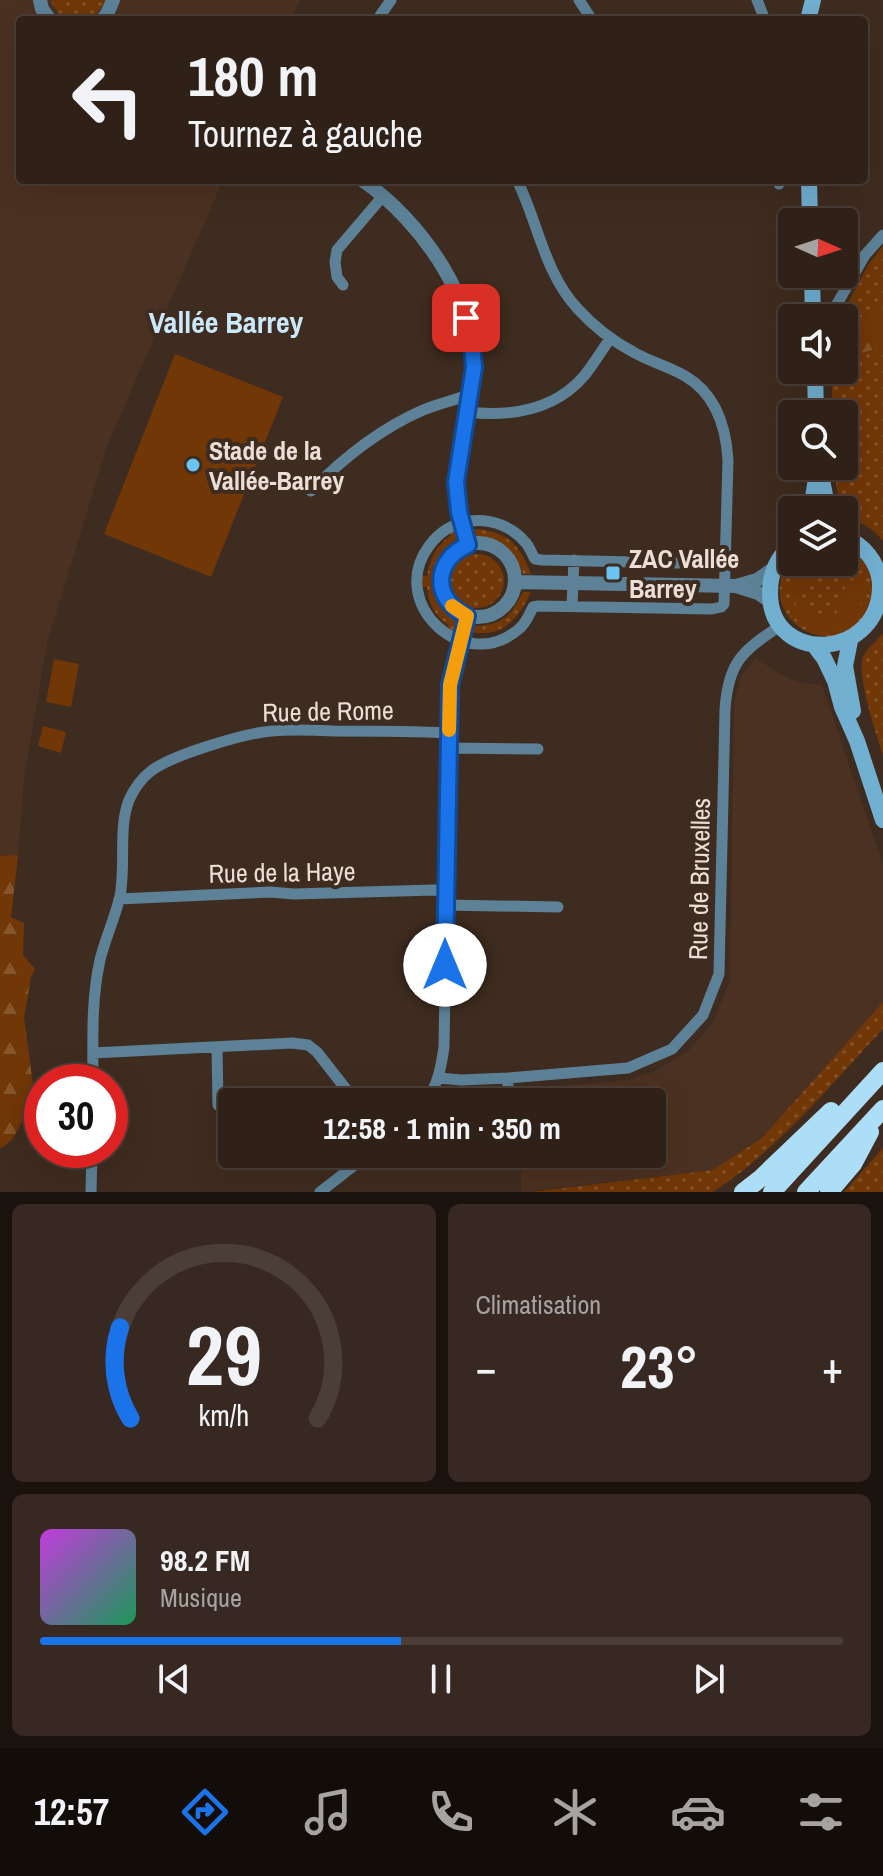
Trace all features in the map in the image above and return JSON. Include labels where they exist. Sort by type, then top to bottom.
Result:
[{"type":"highway","points":[[772,1192],[883,1071]]},
{"type":"highway","points":[[743,1192],[774,1167],[837,1106],[862,1094]]},
{"type":"highway","points":[[806,1192],[882,1110]]},
{"type":"highway","points":[[829,1192],[853,1164],[882,1110]]},
{"type":"main road","points":[[809,184],[810,208]]},
{"type":"main road","points":[[778,561],[770,584],[770,601],[781,625],[790,634],[814,645],[850,641],[874,617],[881,593],[871,557],[858,545]]},
{"type":"main road","points":[[850,641],[845,666],[857,741]]},
{"type":"main road","points":[[814,645],[835,681],[883,820]]},
{"type":"street","points":[[367,184],[410,223],[430,248],[442,266],[466,318],[474,367],[456,482],[457,503],[468,545]]},
{"type":"street","points":[[519,184],[543,250],[574,305],[610,339],[684,375],[713,401],[727,444],[726,564],[731,586],[724,604],[717,609],[533,607],[519,629],[500,640],[477,644],[445,634],[429,618],[417,587],[420,564],[430,544],[447,529],[461,523],[480,520],[502,525],[521,537],[535,559],[726,564]]},
{"type":"street","points":[[343,285],[337,277],[337,250],[383,196]]},
{"type":"street","points":[[837,304],[865,255],[883,235]]},
{"type":"street","points":[[467,412],[513,414],[553,401],[579,381],[610,339]]},
{"type":"street","points":[[311,491],[343,461],[382,432],[426,409],[471,394]]},
{"type":"street","points":[[482,544],[501,552],[510,562],[515,582],[510,598],[499,611],[484,617],[459,612],[446,598],[441,580],[446,562],[452,554],[468,545],[482,544]]},
{"type":"street","points":[[572,606],[574,560]]},
{"type":"street","points":[[731,586],[757,580],[773,569]]},
{"type":"street","points":[[515,582],[731,586],[758,593],[770,601]]},
{"type":"street","points":[[435,1088],[444,1047],[450,685],[467,616]]},
{"type":"street","name":"Rue de Bruxelles","points":[[439,1078],[508,1078],[628,1068],[672,1049],[703,1015],[719,974],[728,682],[744,653],[781,625]]},
{"type":"street","name":"Rue de Rome","points":[[93,1064],[96,982],[119,899],[123,874],[123,824],[129,800],[145,776],[166,762],[246,736],[273,731],[449,733]]},
{"type":"street","points":[[449,748],[538,749]]},
{"type":"street","name":"Rue de la Haye","points":[[119,899],[270,892],[445,891]]},
{"type":"street","points":[[445,905],[558,907]]},
{"type":"street","points":[[93,1053],[292,1043],[308,1045],[345,1088]]},
{"type":"street","points":[[217,1047],[218,1105]]},
{"type":"street","points":[[508,1078],[508,1088]]},
{"type":"street","points":[[91,1192],[92,1168]]},
{"type":"street","points":[[320,1192],[351,1168]]},
{"type":"shaded area","points":[[0,0],[300,0],[293,16],[16,16],[16,184],[221,184],[107,446],[47,643],[24,778],[18,855],[0,856]]},
{"type":"shaded area","points":[[756,658],[781,675],[802,683],[822,685],[883,865],[883,1002],[762,1138],[713,1170],[521,1192],[521,1168],[666,1168],[666,1088],[533,1088],[624,1081],[654,1072],[688,1051],[713,1023],[730,980],[734,701],[742,674]]},
{"type":"green space","points":[[51,0],[105,0],[94,16],[64,16]]},
{"type":"green space","points":[[883,246],[883,312],[858,318],[858,304],[847,304],[868,265]]},
{"type":"green space","points":[[883,312],[883,347],[858,354],[858,318]]},
{"type":"green space","points":[[883,347],[883,541],[858,521],[858,496],[838,496],[836,482],[858,480],[858,400],[832,400],[832,384],[858,384],[858,354]]},
{"type":"green space","name":"Stade de la Vallée-Barrey","points":[[175,354],[283,397],[211,577],[104,534]]},
{"type":"green space","points":[[473,530],[512,542],[531,574],[523,574],[506,546],[493,539],[475,536]]},
{"type":"green space","points":[[458,531],[460,538],[442,559],[434,579],[438,599],[457,621],[454,632],[433,609],[427,587],[422,587],[422,576],[427,576],[441,544],[450,533]]},
{"type":"green space","points":[[477,554],[496,562],[504,581],[496,600],[477,608],[458,600],[450,581],[458,562]]},
{"type":"green space","points":[[858,556],[869,572],[872,596],[865,614],[851,629],[834,636],[817,635],[800,628],[788,615],[780,598],[781,578],[858,576]]},
{"type":"green space","points":[[791,576],[846,576],[814,581],[804,591],[797,593],[791,591]]},
{"type":"green space","points":[[858,578],[864,585],[860,607],[850,622],[837,629],[823,631],[809,629],[799,622],[794,613],[797,602],[808,604],[823,615],[836,614],[845,587]]},
{"type":"green space","points":[[523,592],[531,592],[508,624],[492,632],[470,632],[473,626],[491,624],[504,618]]},
{"type":"green space","points":[[883,633],[883,756],[868,706],[862,666],[863,657]]},
{"type":"green space","points":[[54,659],[79,664],[71,707],[46,702]]},
{"type":"green space","points":[[43,726],[66,732],[61,753],[38,746]]},
{"type":"green space","points":[[18,855],[11,917],[24,923],[23,955],[35,969],[24,1018],[30,1064],[24,1064],[24,1118],[12,1140],[0,1149],[0,856]]},
{"type":"green space","points":[[883,1002],[883,1029],[781,1137],[713,1192],[530,1192],[713,1170],[762,1138]]},
{"type":"green space","points":[[883,1148],[883,1192],[844,1192]]},
{"type":"slow traffic","points":[[449,730],[450,685],[467,616],[452,606]]},
{"type":"place","name":"Stade de la Vallée-Barrey","points":[[193,465]]},
{"type":"place","name":"ZAC Vallée Barrey","points":[[613,573]]},
{"type":"district","name":"Vallée Barrey","points":[[226,322]]},
{"type":"route","points":[[445,965],[450,685],[467,616],[446,598],[441,580],[446,562],[452,554],[468,545],[457,503],[456,482],[474,367],[466,318]]}]
